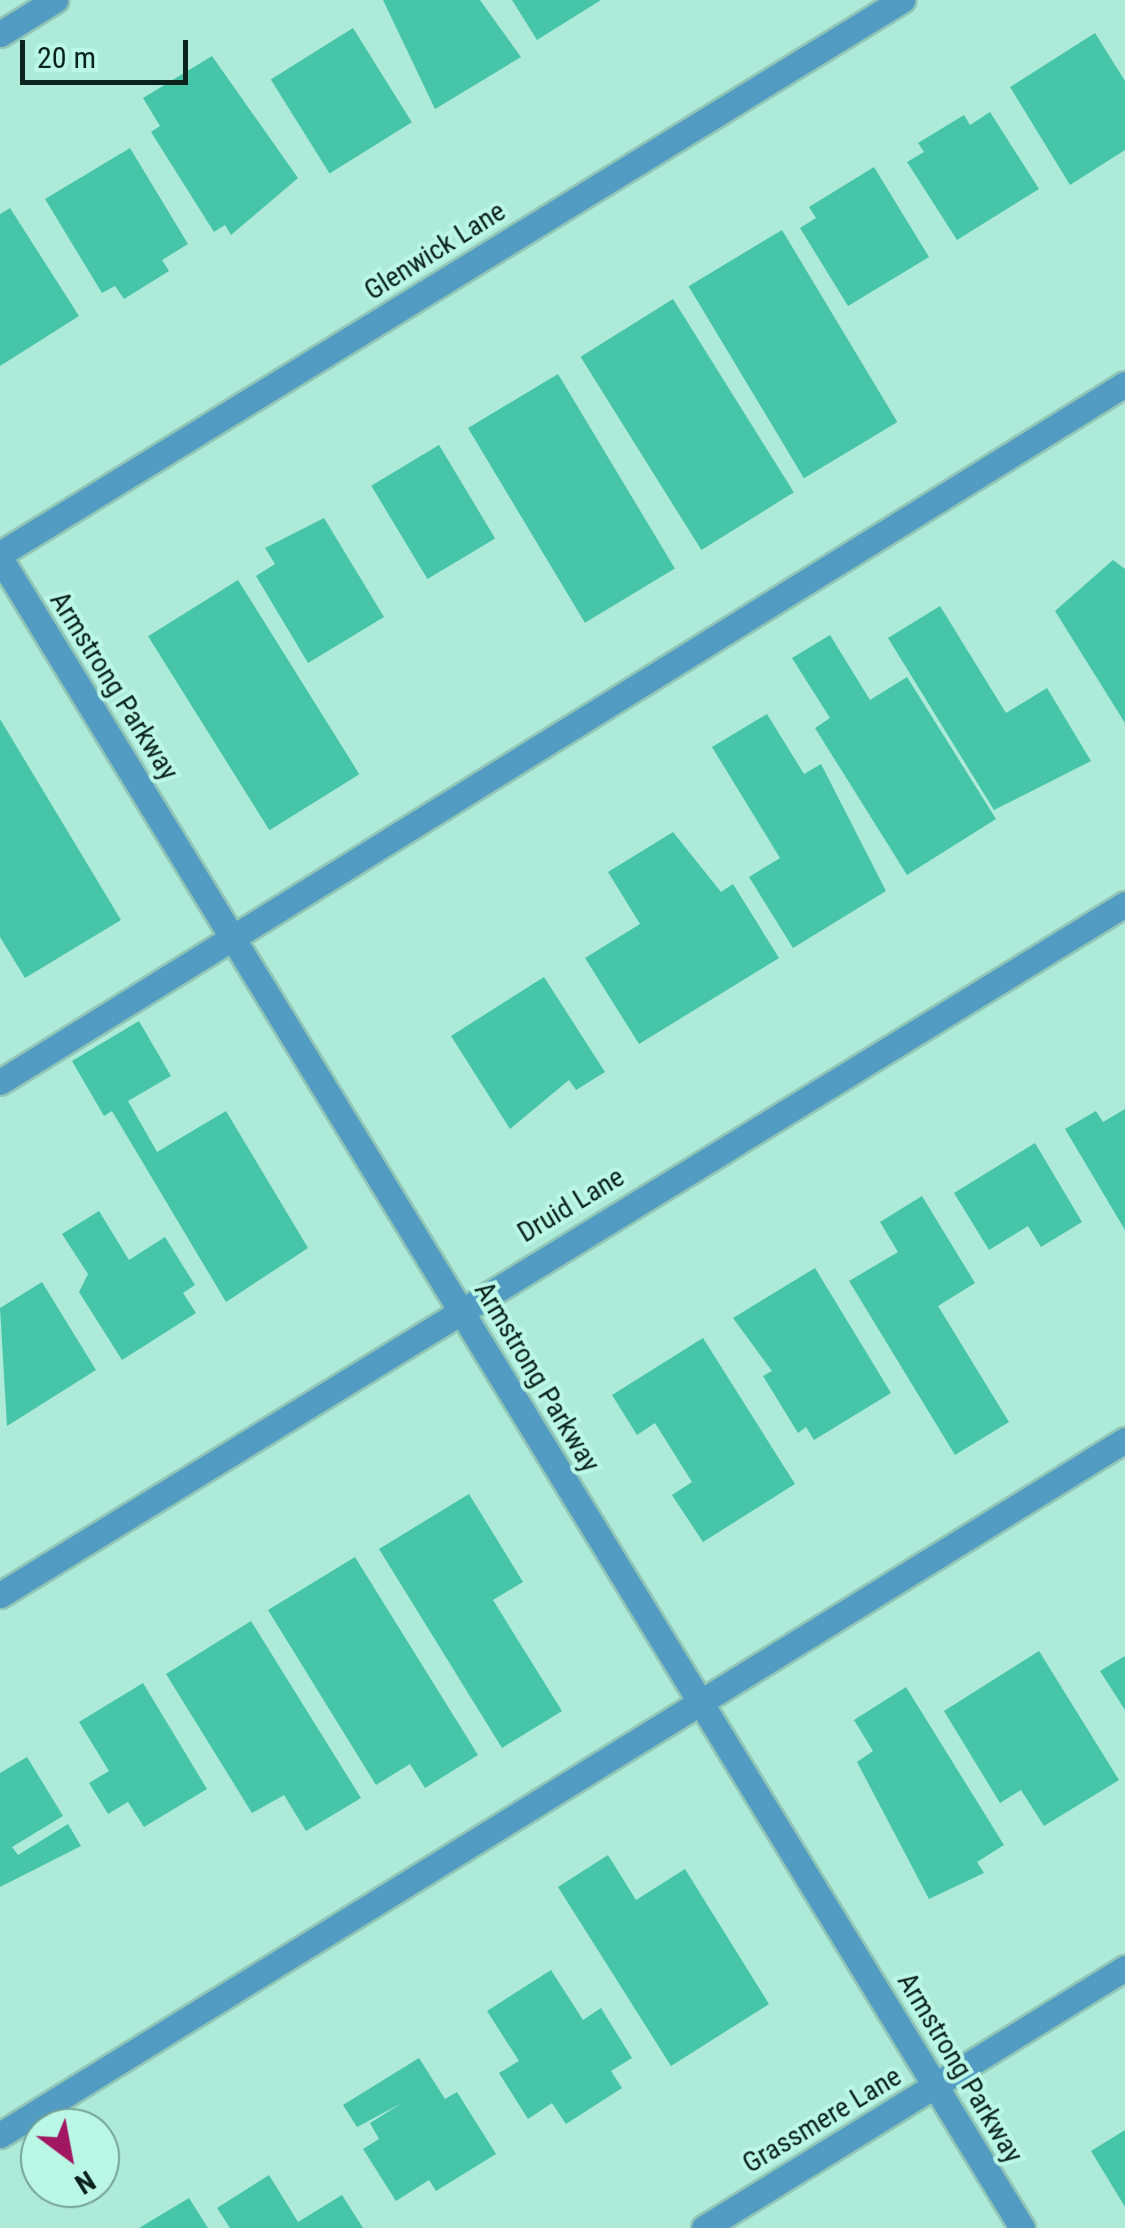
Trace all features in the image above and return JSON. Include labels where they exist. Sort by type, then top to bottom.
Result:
[{"type":"street","points":[[0,34],[55,0]]},
{"type":"street","name":"Glenwick Lane","points":[[0,556],[902,0]]},
{"type":"street","points":[[0,1082],[1125,384]]},
{"type":"street","name":"Armstrong Parkway","points":[[0,556],[1022,2228]]},
{"type":"street","name":"Druid Lane","points":[[0,1595],[460,1308],[1125,904]]},
{"type":"street","points":[[0,2135],[1125,1440]]},
{"type":"street","name":"Grassmere Lane","points":[[704,2228],[1125,1968]]},
{"type":"building","points":[[383,0],[480,0],[521,57],[435,109]]},
{"type":"building","points":[[512,0],[601,0],[537,40]]},
{"type":"building","points":[[353,28],[412,122],[330,174],[271,79]]},
{"type":"building","points":[[1095,33],[1125,81],[1125,150],[1070,185],[1010,87]]},
{"type":"building","points":[[212,56],[298,178],[231,235],[225,225],[214,232],[151,132],[160,126],[143,98]]},
{"type":"building","points":[[990,112],[1039,189],[957,240],[907,162],[924,152],[918,143],[964,115],[970,125]]},
{"type":"building","points":[[130,148],[188,244],[162,260],[169,271],[124,299],[115,286],[102,293],[45,199]]},
{"type":"building","points":[[874,167],[929,257],[848,306],[800,228],[816,218],[809,207]]},
{"type":"building","points":[[10,208],[79,316],[0,366],[0,214]]},
{"type":"building","points":[[782,230],[897,422],[804,478],[689,286]]},
{"type":"building","points":[[673,299],[794,492],[701,550],[581,357]]},
{"type":"building","points":[[558,374],[675,569],[585,623],[468,428]]},
{"type":"building","points":[[439,445],[495,538],[427,579],[371,486]]},
{"type":"building","points":[[324,518],[384,617],[308,663],[256,576],[275,564],[265,548]]},
{"type":"building","points":[[1113,560],[1125,569],[1125,723],[1055,611]]},
{"type":"building","points":[[238,580],[359,774],[269,830],[148,636]]},
{"type":"building","points":[[940,606],[1006,713],[1047,688],[1091,761],[994,810],[888,638]]},
{"type":"building","points":[[830,635],[870,700],[907,677],[996,819],[907,875],[815,728],[830,718],[792,658]]},
{"type":"building","points":[[767,714],[804,774],[821,764],[886,891],[793,948],[749,877],[780,858],[712,747]]},
{"type":"building","points":[[0,719],[121,920],[25,978],[0,937]]},
{"type":"building","points":[[673,832],[721,892],[733,884],[779,958],[639,1044],[585,958],[640,924],[608,872]]},
{"type":"building","points":[[544,977],[605,1072],[576,1090],[569,1080],[510,1129],[451,1036]]},
{"type":"building","points":[[139,1021],[171,1076],[128,1101],[157,1152],[226,1111],[308,1248],[226,1302],[112,1111],[104,1116],[72,1061]]},
{"type":"building","points":[[1125,1109],[1125,1230],[1065,1129],[1096,1111],[1103,1122]]},
{"type":"building","points":[[1035,1143],[1082,1222],[1041,1247],[1028,1226],[989,1250],[954,1193]]},
{"type":"building","points":[[922,1196],[975,1283],[938,1306],[1009,1422],[955,1455],[849,1281],[898,1252],[880,1222]]},
{"type":"building","points":[[99,1211],[129,1260],[165,1237],[195,1285],[183,1293],[196,1313],[122,1360],[79,1292],[88,1274],[62,1234]]},
{"type":"building","points":[[815,1268],[891,1393],[814,1440],[806,1427],[798,1433],[763,1376],[772,1371],[733,1318]]},
{"type":"building","points":[[42,1282],[96,1370],[7,1426],[0,1308]]},
{"type":"building","points":[[703,1338],[795,1484],[703,1542],[672,1495],[692,1482],[655,1423],[637,1435],[612,1395]]},
{"type":"building","points":[[469,1494],[523,1582],[493,1600],[562,1711],[502,1748],[379,1549]]},
{"type":"building","points":[[355,1557],[478,1755],[425,1788],[410,1764],[376,1785],[268,1610]]},
{"type":"building","points":[[251,1621],[361,1798],[306,1831],[284,1795],[252,1813],[166,1674]]},
{"type":"building","points":[[1039,1651],[1119,1780],[1044,1826],[1021,1790],[1000,1803],[944,1711]]},
{"type":"building","points":[[1125,1656],[1125,1710],[1100,1671]]},
{"type":"building","points":[[143,1683],[207,1789],[144,1827],[128,1802],[108,1814],[89,1783],[109,1771],[79,1722]]},
{"type":"building","points":[[906,1687],[1004,1845],[977,1862],[984,1873],[929,1899],[857,1762],[873,1751],[854,1720]]},
{"type":"building","points":[[27,1757],[63,1816],[12,1847],[18,1855],[68,1824],[81,1846],[0,1887],[0,1773]]},
{"type":"building","points":[[608,1855],[636,1900],[685,1869],[769,2004],[671,2066],[558,1887]]},
{"type":"building","points":[[551,1970],[583,2020],[601,2008],[632,2058],[611,2071],[622,2088],[566,2124],[552,2103],[528,2119],[499,2073],[519,2061],[487,2011]]},
{"type":"building","points":[[419,2058],[445,2099],[457,2092],[496,2154],[436,2191],[429,2180],[396,2201],[363,2149],[379,2139],[370,2123],[402,2103],[357,2127],[343,2105]]},
{"type":"building","points":[[1125,2130],[1125,2207],[1091,2151]]},
{"type":"building","points":[[269,2175],[298,2222],[342,2195],[363,2228],[230,2228],[217,2208]]},
{"type":"building","points":[[189,2198],[208,2228],[139,2228]]}]
